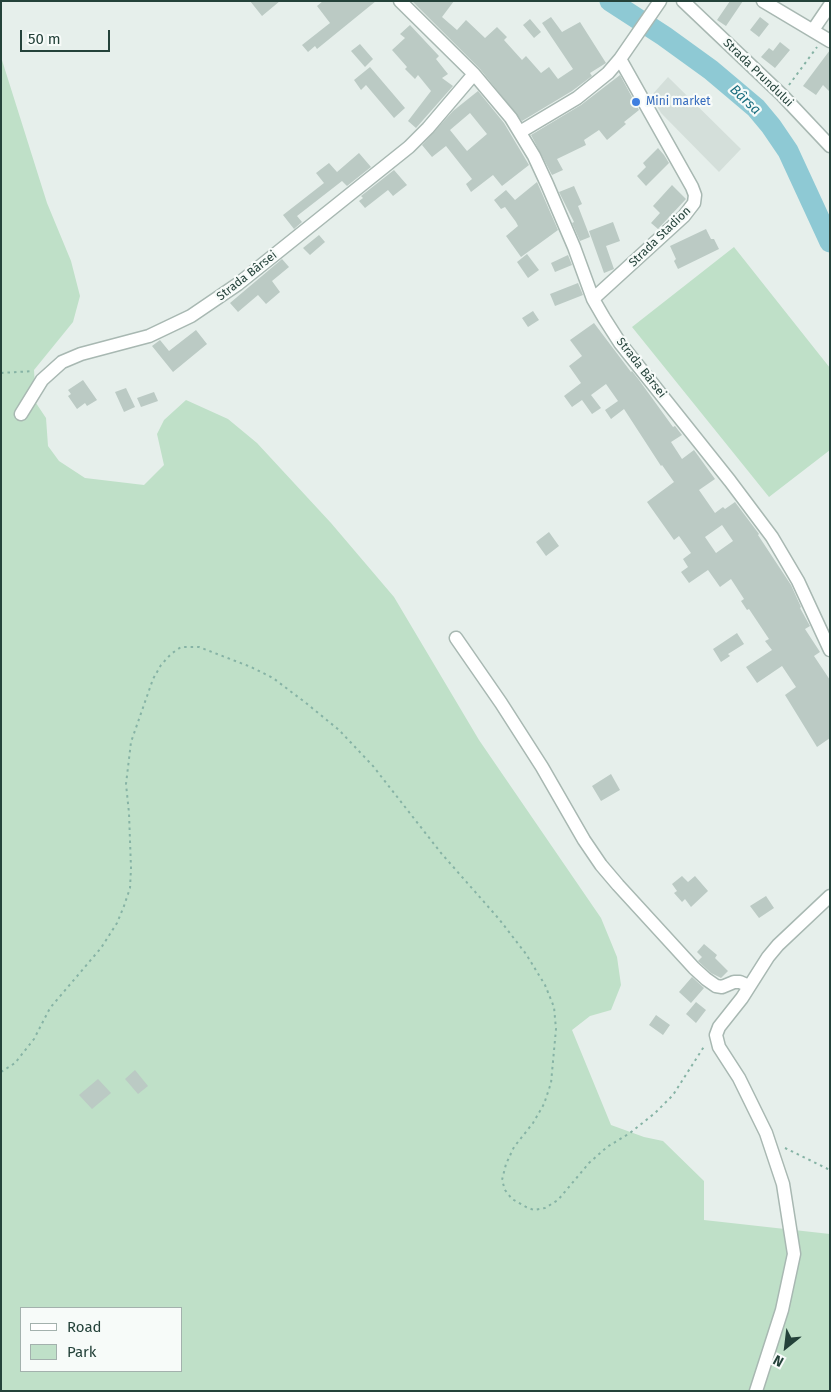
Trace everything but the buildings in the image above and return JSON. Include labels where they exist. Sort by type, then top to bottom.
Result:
[{"type":"street","name":"Strada Bârsei","points":[[400,1],[474,74],[497,100],[520,132],[534,156],[560,212],[593,299],[620,343],[772,537],[798,581],[830,650]]},
{"type":"street","name":"Strada Prundului","points":[[684,1],[782,95],[830,146]]},
{"type":"street","points":[[763,1],[827,39]]},
{"type":"street","points":[[520,132],[577,98],[608,73],[620,60],[658,4]]},
{"type":"street","points":[[812,30],[830,5]]},
{"type":"street","name":"Strada Stadion","points":[[593,299],[684,216],[694,203],[695,195],[620,60]]},
{"type":"street","name":"Strada Bârsei","points":[[21,414],[42,380],[62,362],[81,354],[149,336],[173,325],[213,302],[238,284],[409,147],[428,128],[474,74]]},
{"type":"street","points":[[456,638],[542,767],[584,840],[601,865],[706,979],[716,986],[734,982],[740,982],[749,986]]},
{"type":"street","points":[[756,1391],[782,1310],[794,1254],[783,1184],[766,1133],[739,1078],[718,1047],[716,1035],[719,1027],[742,998],[778,944],[830,896]]},
{"type":"path","points":[[782,95],[827,39]]},
{"type":"path","points":[[1,373],[52,369]]},
{"type":"path","points":[[1,1072],[15,1063],[34,1039],[50,1008],[101,948],[117,923],[130,888],[132,868],[126,784],[131,742],[153,679],[161,665],[181,647],[199,648],[251,666],[272,678],[339,730],[373,766],[441,853],[499,919],[526,954],[545,985],[554,1007],[556,1029],[551,1083],[544,1104],[533,1123],[514,1147],[506,1164],[502,1180],[504,1190],[512,1199],[534,1210],[545,1208],[558,1200],[589,1163],[607,1147],[630,1133],[655,1113],[673,1095],[705,1046],[716,1035]]},
{"type":"path","points":[[769,1142],[780,1145],[830,1170]]},
{"type":"shaded area","points":[[668,77],[741,149],[719,172],[661,113],[651,96]]},
{"type":"green space","points":[[1,57],[47,203],[71,261],[80,296],[73,322],[34,370],[36,403],[46,418],[48,446],[59,461],[85,478],[144,485],[164,465],[157,434],[164,420],[186,400],[228,419],[257,443],[331,523],[394,597],[479,740],[601,918],[617,957],[621,985],[611,1010],[590,1016],[572,1030],[611,1125],[644,1137],[663,1141],[704,1181],[704,1220],[830,1234],[830,1391],[1,1391]]},
{"type":"green space","points":[[734,247],[830,368],[830,450],[769,497],[632,327]]},
{"type":"waterway","name":"Bârsa","points":[[610,1],[664,36],[711,70],[756,108],[788,151],[830,242]]},
{"type":"place","name":"Mini market","points":[[636,102]]}]
